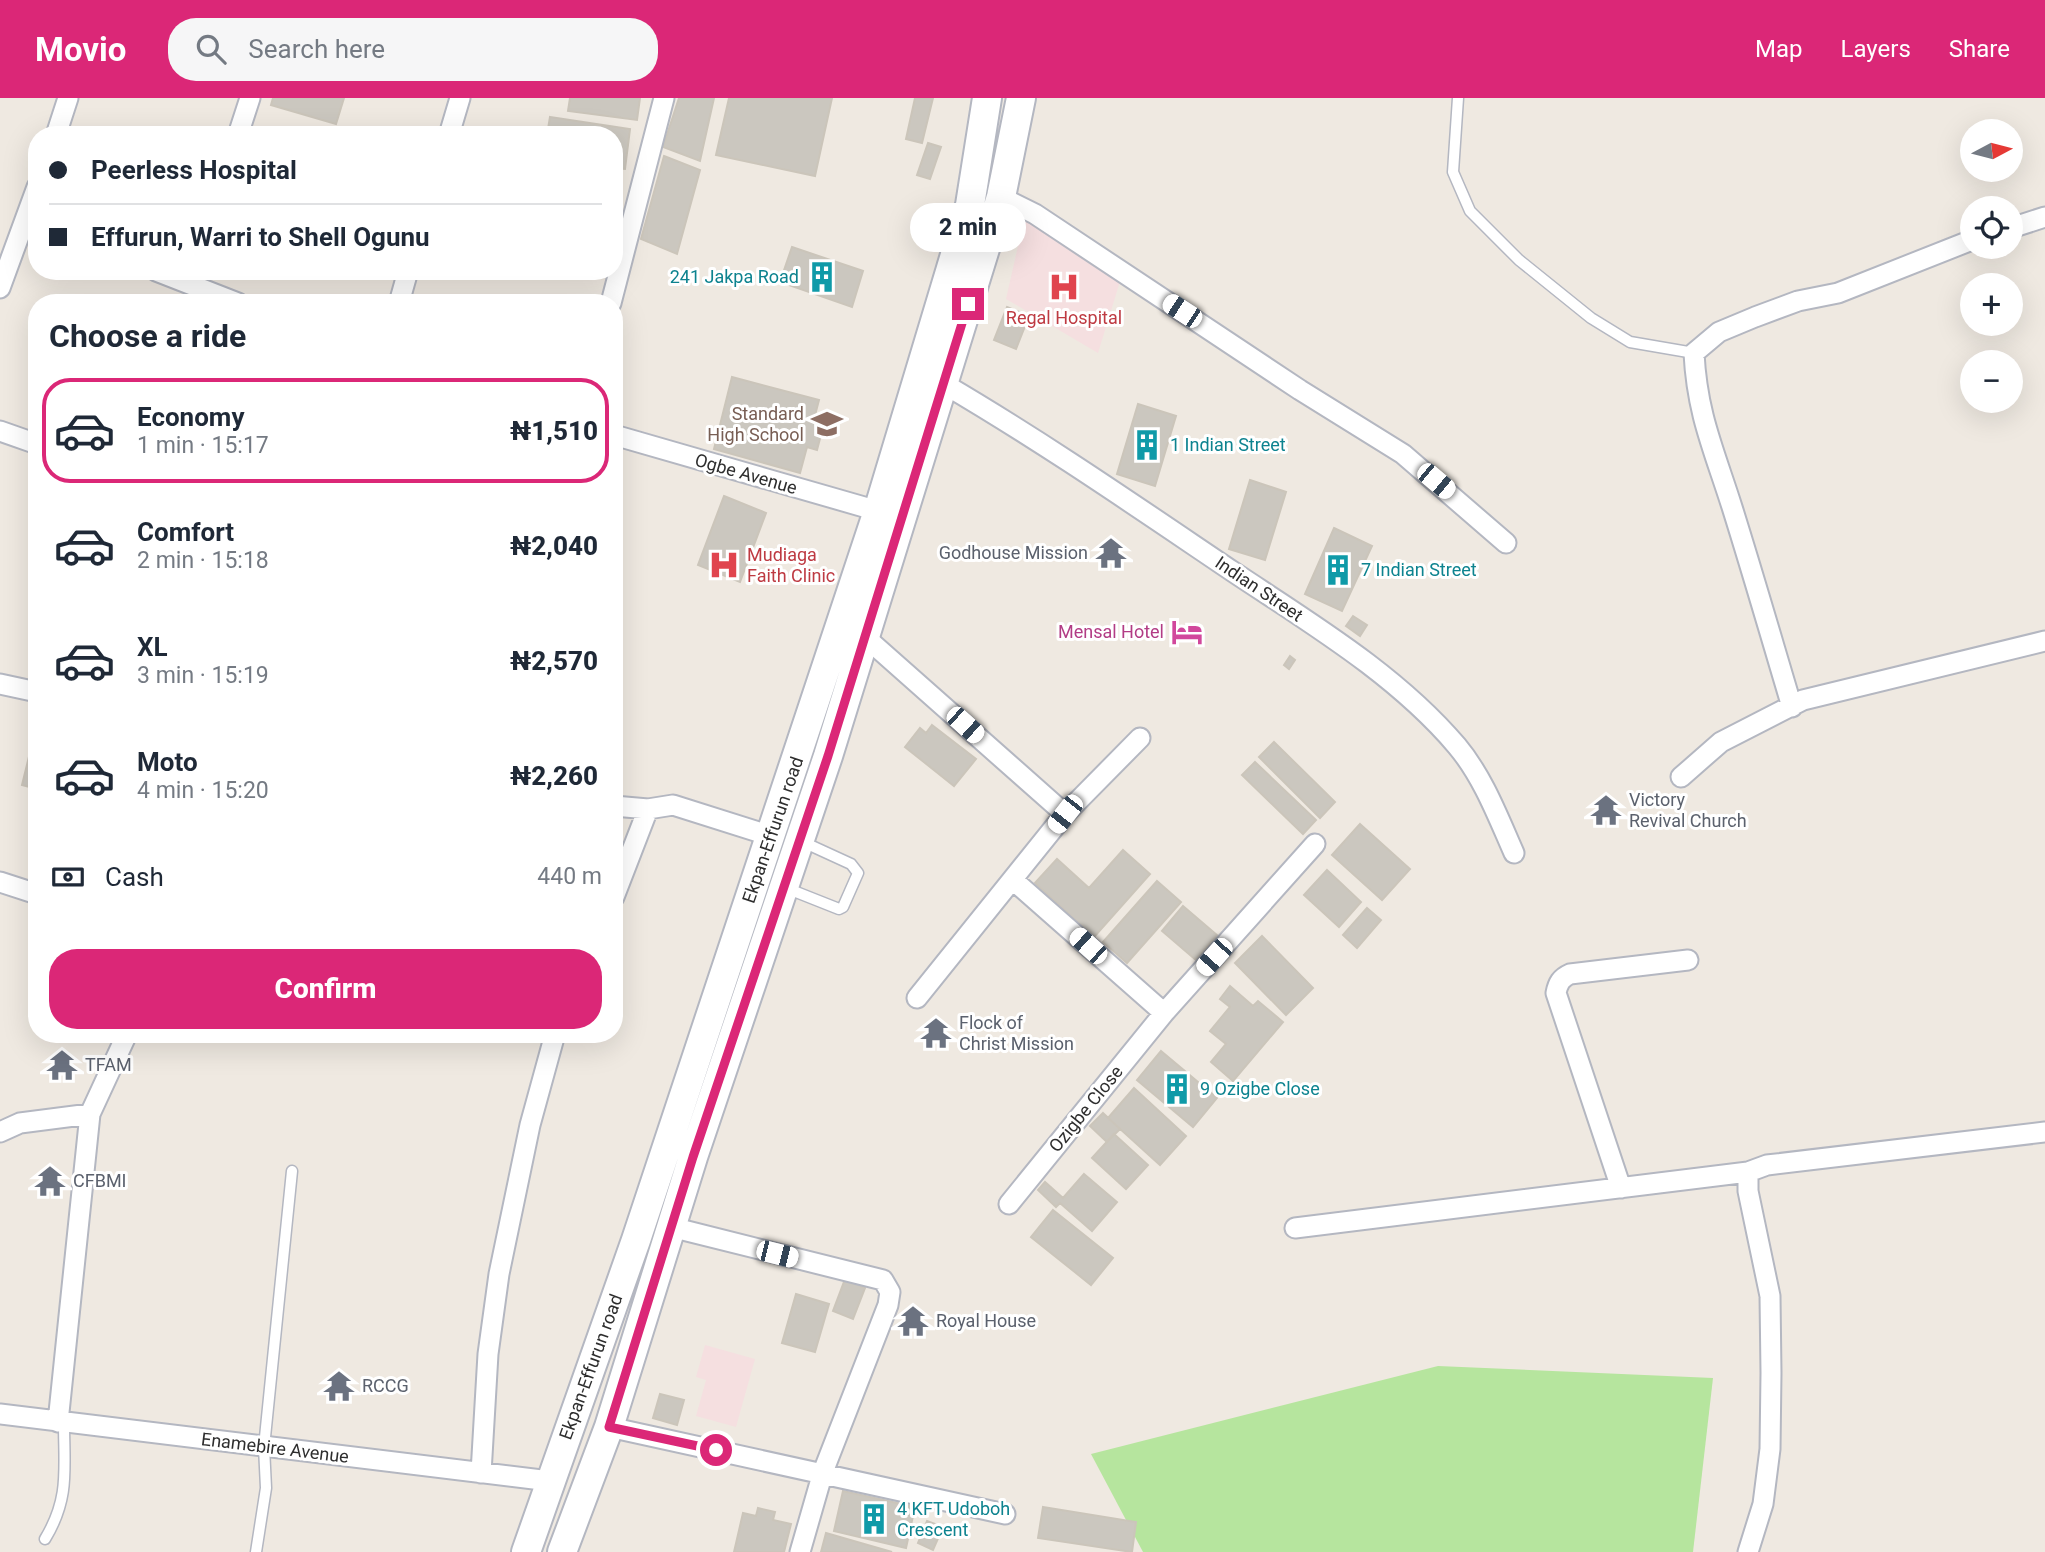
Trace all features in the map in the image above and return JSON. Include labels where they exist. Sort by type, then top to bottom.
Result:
[{"type":"main road","name":"Ekpan-Effurun road","points":[[526,1552],[636,1240],[878,511],[970,205],[985,126],[987,98]]},
{"type":"main road","points":[[562,1552],[609,1427],[671,1227],[799,841],[944,384],[1001,197],[1021,98]]},
{"type":"street","points":[[59,126],[68,98]]},
{"type":"street","points":[[241,126],[250,98]]},
{"type":"street","points":[[452,126],[460,98]]},
{"type":"street","points":[[623,257],[664,98]]},
{"type":"street","points":[[1001,197],[1035,214],[1300,390],[1403,454],[1506,543]]},
{"type":"street","points":[[2023,224],[2045,217]]},
{"type":"street","points":[[1,280],[28,225]]},
{"type":"street","points":[[1792,707],[1731,503],[1710,448],[1696,394],[1694,353],[1719,332],[1755,317],[1798,301],[1838,293],[1960,245]]},
{"type":"street","points":[[194,280],[221,294]]},
{"type":"street","name":"Indian Street","points":[[944,384],[1012,424],[1349,649],[1411,701],[1458,746],[1484,787],[1514,853]]},
{"type":"street","points":[[0,431],[28,441]]},
{"type":"street","name":"Ogbe Avenue","points":[[623,438],[878,511]]},
{"type":"street","points":[[864,636],[1065,814]]},
{"type":"street","points":[[1681,777],[1721,742],[1804,700],[2045,641]]},
{"type":"street","points":[[0,684],[28,690]]},
{"type":"street","points":[[917,998],[1065,814],[1140,738]]},
{"type":"street","points":[[623,807],[648,809],[673,805],[771,836]]},
{"type":"street","points":[[623,874],[648,809]]},
{"type":"street","name":"Ozigbe Close","points":[[1009,1204],[1164,1013],[1315,844]]},
{"type":"street","points":[[1013,880],[1164,1013]]},
{"type":"street","points":[[0,882],[28,891]]},
{"type":"street","points":[[1620,1188],[1556,993],[1557,987],[1562,978],[1570,974],[1688,960]]},
{"type":"street","points":[[61,1422],[90,1114],[123,1043]]},
{"type":"street","points":[[481,1473],[488,1354],[499,1274],[530,1125],[553,1043]]},
{"type":"street","points":[[0,1132],[20,1123],[90,1114]]},
{"type":"street","points":[[1295,1228],[1748,1172],[1767,1165],[2045,1132]]},
{"type":"street","points":[[1748,1172],[1748,1191],[1770,1296],[1771,1373],[1767,1477],[1763,1504],[1748,1552]]},
{"type":"street","points":[[671,1227],[883,1280],[890,1292],[888,1305],[823,1472],[800,1552]]},
{"type":"street","name":"Enamebire Avenue","points":[[0,1414],[550,1481]]},
{"type":"street","points":[[609,1427],[1005,1514]]},
{"type":"lane","points":[[1458,98],[1453,172],[1470,211],[1519,260],[1591,318],[1630,342],[1694,353]]},
{"type":"lane","points":[[784,887],[839,909],[844,907],[858,873],[851,864],[799,841]]},
{"type":"lane","points":[[256,1552],[266,1488],[264,1447],[292,1171]]},
{"type":"lane","points":[[45,1539],[59,1516],[64,1489],[61,1422]]},
{"type":"shaded area","name":"Regal Hospital","points":[[1025,215],[1122,275],[1098,353],[1006,299]]},
{"type":"shaded area","points":[[705,1345],[755,1359],[736,1427],[696,1416],[706,1380],[696,1377]]},
{"type":"green space","points":[[1438,1366],[1713,1378],[1693,1552],[1143,1552],[1091,1454]]},
{"type":"building","points":[[273,98],[344,98],[336,124],[271,105]]},
{"type":"building","points":[[570,98],[640,98],[637,120],[568,111]]},
{"type":"building","points":[[679,98],[714,98],[700,161],[663,147]]},
{"type":"building","points":[[729,98],[832,98],[815,176],[716,155]]},
{"type":"building","points":[[915,98],[933,98],[922,143],[906,139]]},
{"type":"building","points":[[550,117],[610,126],[548,126]]},
{"type":"building","points":[[623,128],[630,129],[623,169]]},
{"type":"building","points":[[928,143],[941,147],[930,179],[917,175]]},
{"type":"building","points":[[664,156],[700,170],[677,254],[641,239]]},
{"type":"building","name":"241 Jakpa Road","points":[[792,247],[863,271],[852,307],[780,282]]},
{"type":"building","points":[[1007,307],[1029,316],[1016,349],[994,340]]},
{"type":"building","points":[[732,377],[819,400],[813,423],[823,427],[817,450],[807,447],[800,473],[714,449]]},
{"type":"building","name":"1 Indian Street","points":[[1138,404],[1176,416],[1155,486],[1117,474]]},
{"type":"building","points":[[1250,480],[1286,492],[1265,560],[1229,549]]},
{"type":"building","points":[[724,496],[766,513],[740,582],[698,565]]},
{"type":"building","name":"7 Indian Street","points":[[1334,528],[1372,546],[1342,611],[1305,594]]},
{"type":"building","points":[[1353,616],[1367,625],[1360,636],[1346,626]]},
{"type":"building","points":[[1290,656],[1295,660],[1289,669],[1284,665]]},
{"type":"building","points":[[932,725],[976,759],[954,786],[905,747],[920,728],[926,733]]},
{"type":"building","points":[[1274,742],[1335,802],[1320,818],[1259,757]]},
{"type":"building","points":[[28,761],[28,787],[22,785]]},
{"type":"building","points":[[1255,762],[1316,820],[1303,834],[1242,775]]},
{"type":"building","points":[[1360,824],[1410,869],[1382,900],[1332,855]]},
{"type":"building","points":[[1123,850],[1150,874],[1094,937],[1035,883],[1057,859],[1089,888]]},
{"type":"building","points":[[1327,870],[1361,902],[1339,927],[1304,895]]},
{"type":"building","points":[[1157,881],[1181,902],[1127,963],[1103,942]]},
{"type":"building","points":[[1183,906],[1217,935],[1196,960],[1162,931]]},
{"type":"building","points":[[1367,908],[1381,920],[1357,948],[1343,935]]},
{"type":"building","points":[[1262,936],[1313,988],[1286,1015],[1235,963]]},
{"type":"building","points":[[1230,986],[1253,1006],[1258,1001],[1283,1022],[1233,1081],[1211,1062],[1226,1044],[1210,1031],[1230,1007],[1220,999]]},
{"type":"building","name":"9 Ozigbe Close","points":[[1161,1051],[1217,1098],[1193,1127],[1137,1080]]},
{"type":"building","points":[[1134,1088],[1186,1136],[1160,1165],[1108,1118]]},
{"type":"building","points":[[1103,1113],[1120,1129],[1107,1142],[1090,1126]]},
{"type":"building","points":[[1114,1134],[1148,1165],[1126,1189],[1092,1158]]},
{"type":"building","points":[[1084,1174],[1117,1202],[1092,1231],[1060,1203],[1056,1207],[1038,1190],[1045,1182],[1063,1198]]},
{"type":"building","points":[[1053,1210],[1113,1258],[1091,1285],[1031,1237]]},
{"type":"building","points":[[845,1279],[865,1288],[853,1319],[833,1311]]},
{"type":"building","points":[[796,1294],[829,1304],[815,1352],[782,1343]]},
{"type":"building","points":[[660,1394],[684,1400],[677,1425],[653,1418]]},
{"type":"building","name":"4 KFT Udoboh Crescent","points":[[843,1491],[915,1507],[906,1548],[834,1531]]},
{"type":"building","points":[[1043,1507],[1136,1522],[1132,1552],[1038,1538]]},
{"type":"building","points":[[758,1508],[775,1512],[773,1520],[791,1524],[784,1552],[734,1552],[743,1513],[756,1516]]},
{"type":"building","points":[[927,1521],[943,1527],[933,1550],[918,1543]]},
{"type":"building","points":[[826,1533],[892,1552],[821,1552]]},
{"type":"place","name":"241 Jakpa Road","points":[[822,277]]},
{"type":"place","name":"Regal Hospital","points":[[1064,287]]},
{"type":"place","name":"Standard High School","points":[[827,424]]},
{"type":"place","name":"1 Indian Street","points":[[1147,445]]},
{"type":"place","name":"Godhouse Mission","points":[[1111,553]]},
{"type":"place","name":"Mudiaga Faith Clinic","points":[[724,565]]},
{"type":"place","name":"7 Indian Street","points":[[1338,570]]},
{"type":"place","name":"Mensal Hotel","points":[[1187,632]]},
{"type":"place","name":"Victory Revival Church","points":[[1606,810]]},
{"type":"place","name":"Flock of Christ Mission","points":[[936,1033]]},
{"type":"place","name":"TFAM","points":[[62,1065]]},
{"type":"place","name":"9 Ozigbe Close","points":[[1177,1089]]},
{"type":"place","name":"CFBMI","points":[[50,1181]]},
{"type":"place","name":"Royal House","points":[[913,1321]]},
{"type":"place","name":"RCCG","points":[[339,1386]]},
{"type":"place","name":"4 KFT Udoboh Crescent","points":[[874,1519]]},
{"type":"route","points":[[716,1450],[609,1427],[693,1157],[828,756],[968,304]]}]
